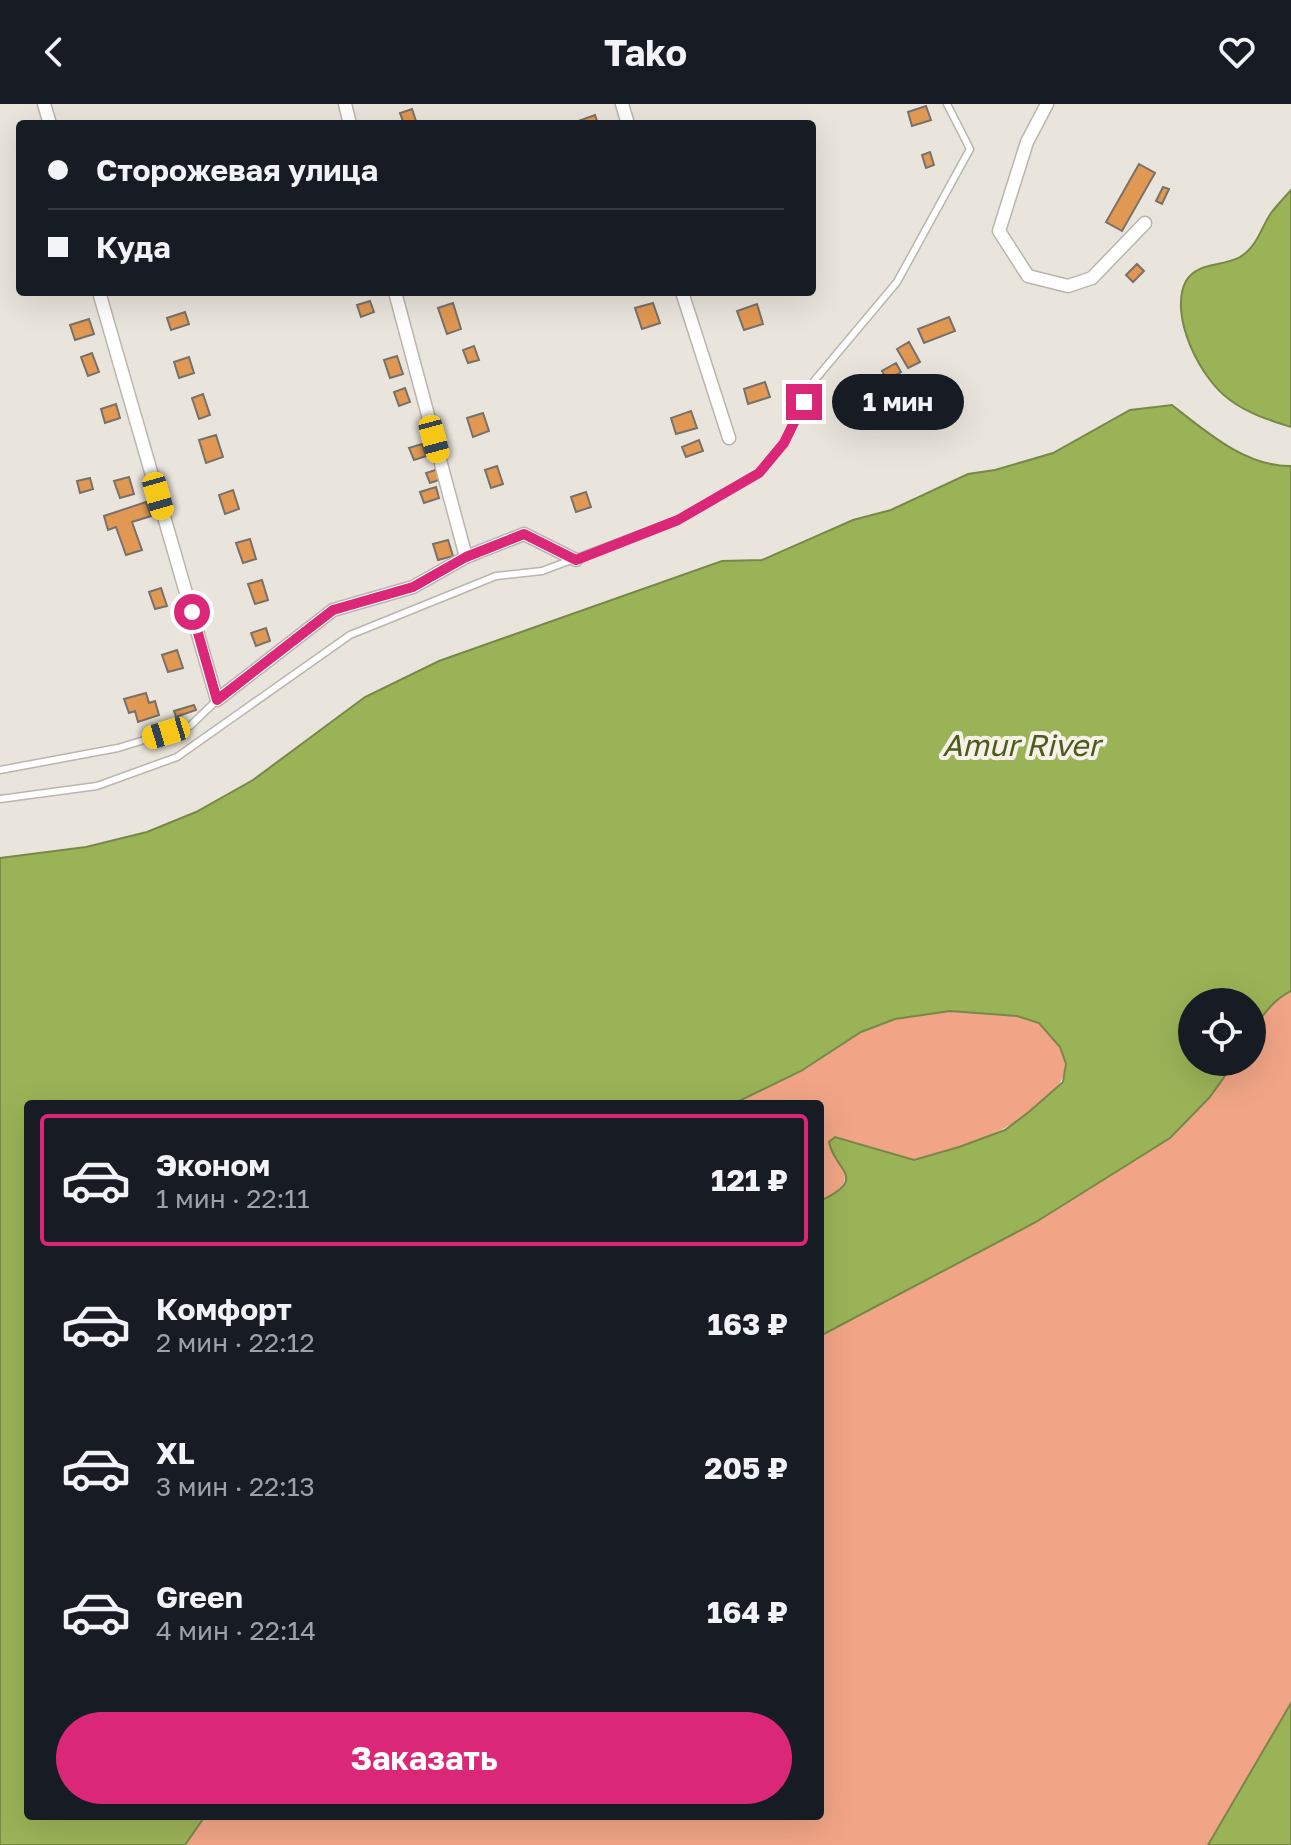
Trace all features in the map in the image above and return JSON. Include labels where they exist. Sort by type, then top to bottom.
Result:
[{"type":"street","points":[[1047,104],[1027,142],[999,231],[1028,276],[1068,286],[1092,278],[1145,223]]},
{"type":"street","points":[[100,296],[217,700],[333,610],[413,587],[466,557],[524,534],[576,560]]},
{"type":"street","points":[[396,296],[466,557]]},
{"type":"street","points":[[683,296],[729,438]]},
{"type":"lane","points":[[0,799],[97,786],[177,757],[350,635],[496,576],[542,571],[678,520],[759,473],[784,443],[814,381],[897,282],[970,149],[947,104]]},
{"type":"lane","points":[[0,770],[118,748],[190,726],[217,700]]},
{"type":"shaded area","points":[[1291,991],[1291,1703],[1208,1845],[185,1845],[202,1820],[824,1820],[824,1334],[1036,1222],[1170,1138],[1209,1098],[1225,1076],[1266,1076],[1266,1010]]},
{"type":"shaded area","points":[[951,1011],[1027,1019],[1036,1022],[1056,1040],[1063,1054],[1064,1073],[1054,1092],[1035,1109],[1012,1124],[959,1148],[913,1159],[879,1153],[831,1151],[842,1167],[845,1180],[838,1190],[824,1199],[824,1100],[741,1100],[801,1071],[861,1032],[895,1019]]},
{"type":"water","points":[[1291,190],[1291,427],[1244,409],[1219,391],[1190,346],[1181,311],[1182,295],[1191,275],[1246,253],[1271,213]]},
{"type":"water","name":"Amur River","points":[[1172,405],[1212,436],[1242,454],[1274,465],[1291,466],[1291,991],[1266,1012],[1266,988],[1178,988],[1178,1076],[1225,1076],[1209,1098],[1170,1138],[1036,1222],[824,1334],[824,1199],[835,1193],[846,1180],[829,1142],[835,1137],[914,1160],[1005,1130],[1063,1082],[1066,1064],[1060,1047],[1039,1023],[1017,1016],[950,1011],[895,1019],[861,1032],[801,1071],[741,1100],[24,1100],[24,1820],[202,1820],[185,1845],[0,1845],[0,858],[86,847],[147,832],[196,812],[253,780],[365,697],[439,661],[722,561],[762,560],[853,520],[891,510],[968,474],[995,470],[1053,453],[1130,410]]},
{"type":"water","points":[[1291,1703],[1291,1845],[1208,1845]]},
{"type":"building","points":[[926,106],[931,120],[912,126],[908,112]]},
{"type":"building","points":[[412,109],[416,120],[403,120],[400,113]]},
{"type":"building","points":[[930,152],[934,165],[926,168],[922,155]]},
{"type":"building","points":[[1139,164],[1155,173],[1122,231],[1106,222]]},
{"type":"building","points":[[1163,187],[1169,189],[1162,204],[1156,201]]},
{"type":"building","points":[[1137,264],[1144,271],[1133,282],[1126,275]]},
{"type":"building","points":[[370,301],[374,312],[361,317],[357,305]]},
{"type":"building","points":[[453,303],[461,329],[447,334],[438,308]]},
{"type":"building","points":[[653,303],[660,323],[642,329],[635,308]]},
{"type":"building","points":[[757,304],[763,324],[744,330],[737,311]]},
{"type":"building","points":[[185,312],[189,324],[171,330],[167,318]]},
{"type":"building","points":[[949,317],[955,331],[924,343],[918,329]]},
{"type":"building","points":[[89,319],[94,334],[75,340],[70,325]]},
{"type":"building","points":[[909,342],[920,362],[908,368],[897,349]]},
{"type":"building","points":[[474,346],[479,360],[468,363],[463,350]]},
{"type":"building","points":[[92,353],[99,372],[88,376],[81,357]]},
{"type":"building","points":[[397,356],[403,374],[390,378],[384,360]]},
{"type":"building","points":[[189,357],[194,373],[179,378],[174,362]]},
{"type":"building","points":[[896,363],[901,372],[887,380],[882,371]]},
{"type":"building","points":[[765,382],[770,397],[748,404],[744,389]]},
{"type":"building","points":[[405,388],[410,402],[399,406],[394,392]]},
{"type":"building","points":[[203,394],[210,415],[199,419],[192,398]]},
{"type":"building","points":[[116,404],[120,418],[105,423],[101,409]]},
{"type":"building","points":[[875,404],[878,410],[859,421],[855,415]]},
{"type":"building","points":[[691,411],[697,428],[676,434],[671,418]]},
{"type":"building","points":[[483,413],[489,431],[473,437],[467,418]]},
{"type":"building","points":[[216,435],[223,457],[206,463],[199,440]]},
{"type":"building","points":[[699,440],[703,451],[686,457],[682,447]]},
{"type":"building","points":[[422,444],[426,456],[414,460],[409,448]]},
{"type":"building","points":[[497,466],[503,484],[491,488],[485,470]]},
{"type":"building","points":[[444,467],[448,477],[430,483],[426,473]]},
{"type":"building","points":[[129,477],[134,494],[120,498],[114,481]]},
{"type":"building","points":[[90,478],[93,489],[80,493],[77,481]]},
{"type":"building","points":[[436,487],[439,498],[424,503],[420,492]]},
{"type":"building","points":[[233,490],[239,509],[225,514],[219,495]]},
{"type":"building","points":[[586,492],[591,507],[576,512],[571,497]]},
{"type":"building","points":[[146,502],[151,516],[132,522],[142,550],[126,555],[116,527],[108,530],[104,516]]},
{"type":"building","points":[[250,539],[256,559],[243,563],[236,543]]},
{"type":"building","points":[[448,540],[453,556],[438,560],[433,544]]},
{"type":"building","points":[[262,580],[268,600],[255,604],[248,584]]},
{"type":"building","points":[[161,588],[167,606],[155,609],[149,592]]},
{"type":"building","points":[[266,628],[270,641],[256,646],[251,633]]},
{"type":"building","points":[[177,650],[183,668],[168,672],[162,655]]},
{"type":"building","points":[[146,693],[149,703],[155,701],[159,715],[138,722],[135,711],[129,713],[124,699]]},
{"type":"building","points":[[194,705],[196,710],[176,717],[174,711]]},
{"type":"route","points":[[192,612],[217,700],[333,610],[413,587],[466,557],[524,534],[576,560],[678,520],[759,473],[784,443],[804,402]]}]
